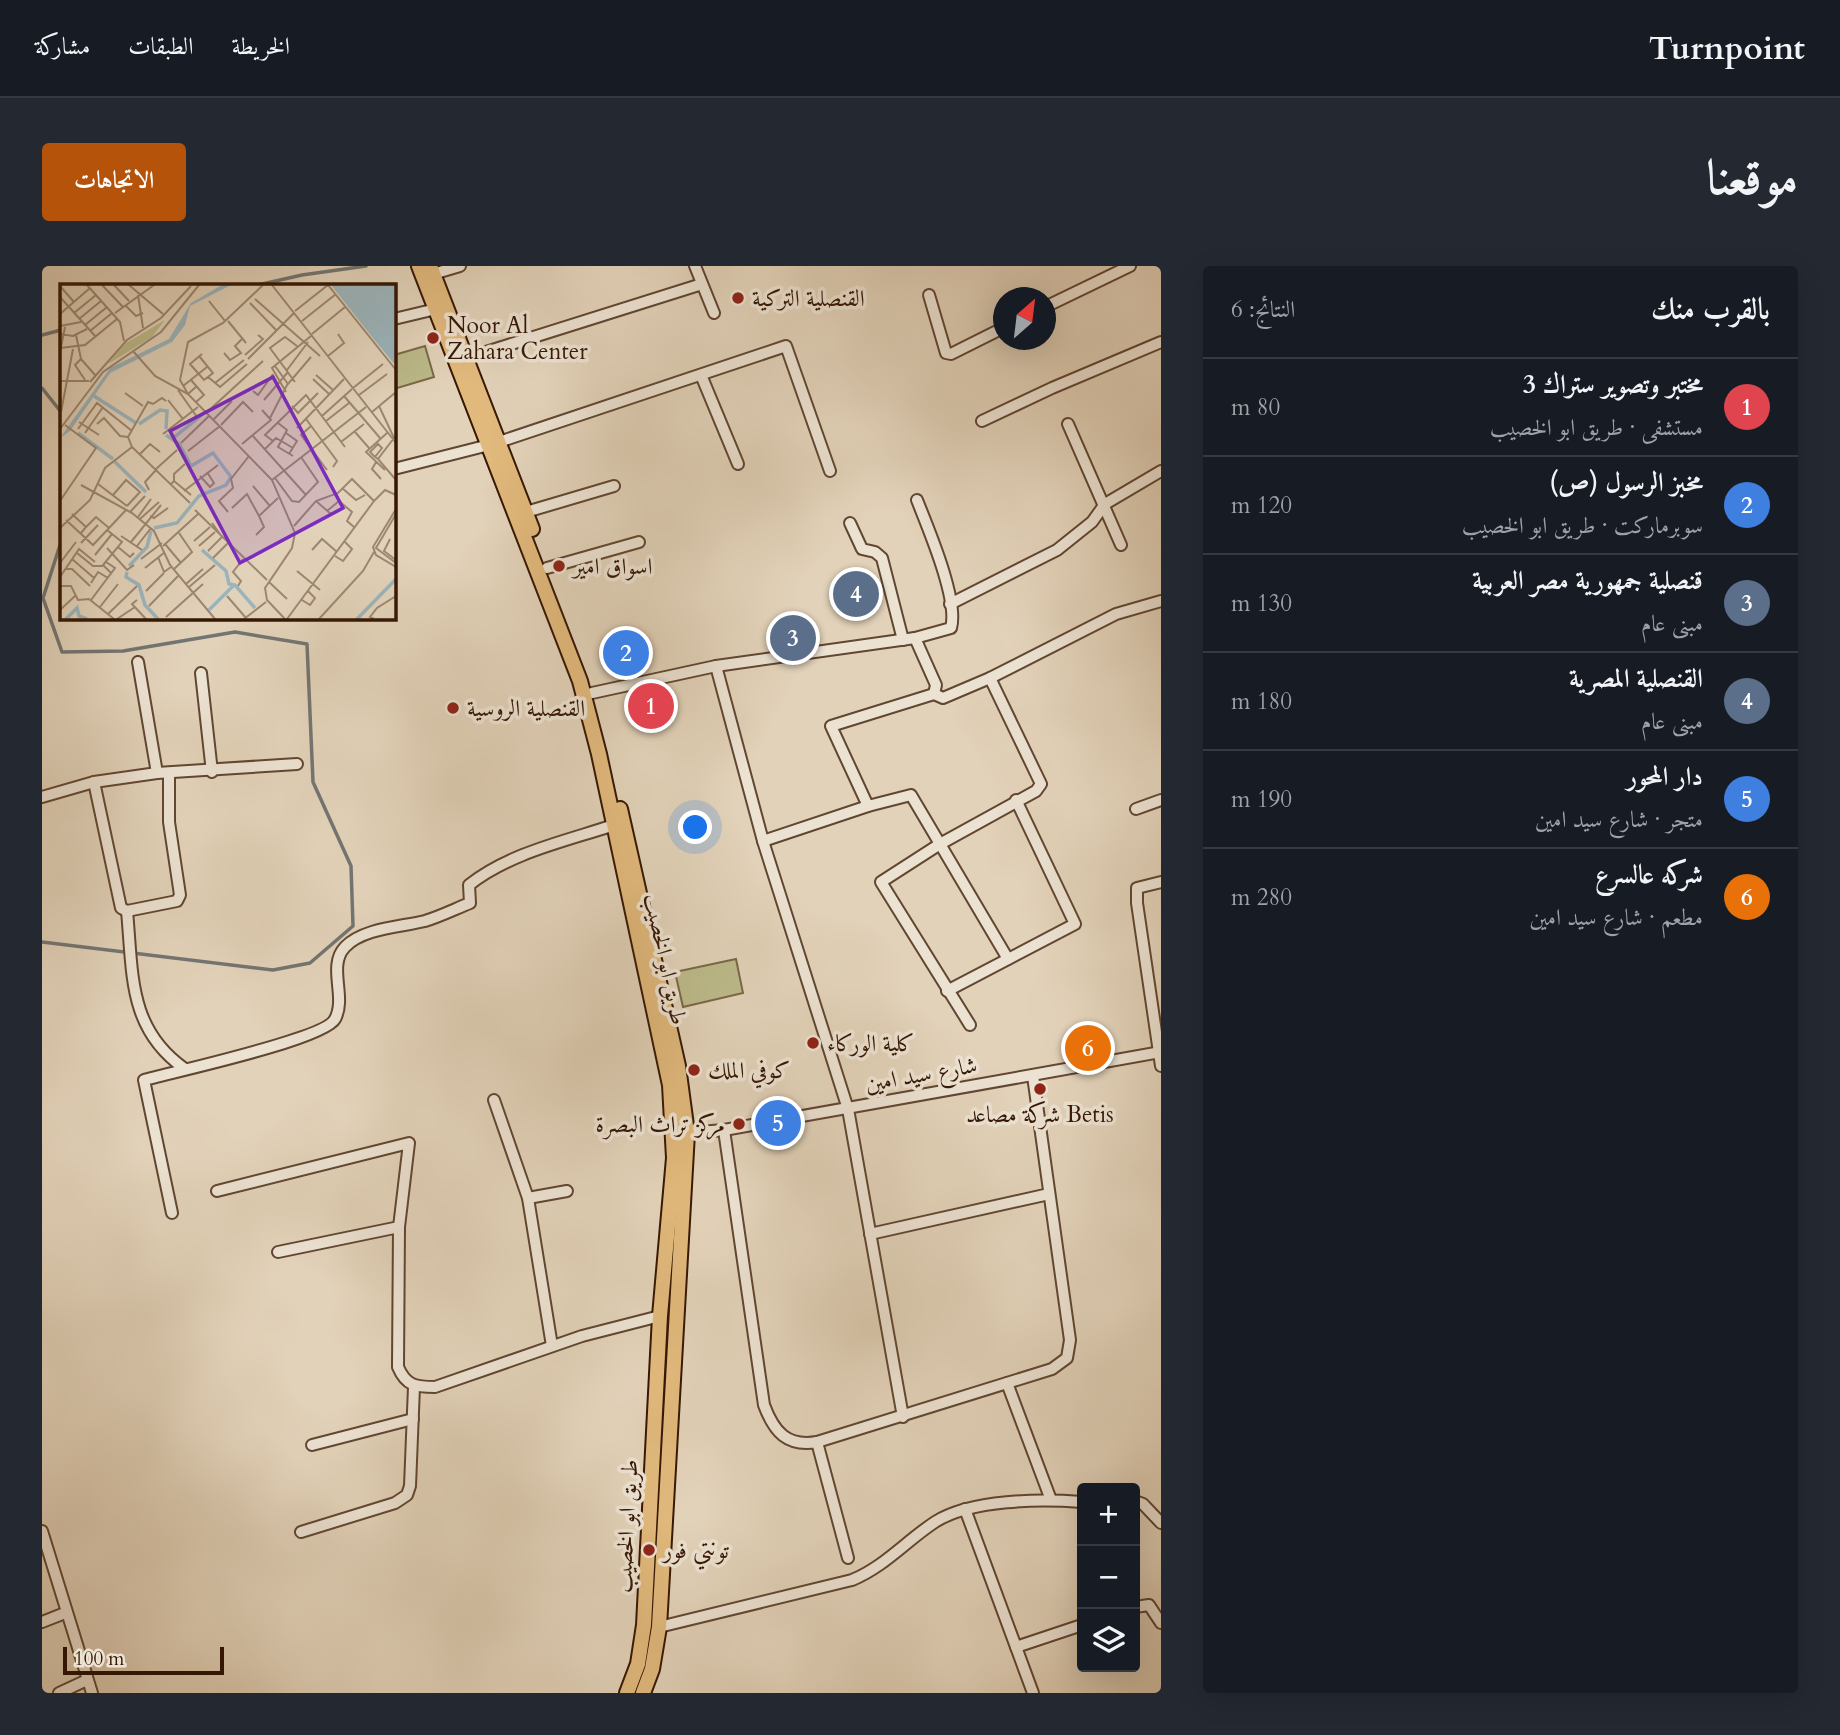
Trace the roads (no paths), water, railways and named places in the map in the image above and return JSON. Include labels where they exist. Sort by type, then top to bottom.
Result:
[{"type":"main road","name":"طريق ابو الخصيب","points":[[419,266],[494,444],[526,512],[592,693],[634,893],[670,1085],[674,1158],[660,1316],[644,1625],[638,1664],[628,1693]]},
{"type":"main road","name":"طريق ابو الخصيب","points":[[431,270],[467,358],[494,444],[580,681],[614,825],[678,1066],[687,1133],[659,1626],[652,1668],[643,1693]]},
{"type":"main road","points":[[656,1396],[672,1396]]},
{"type":"street","points":[[431,270],[460,266]]},
{"type":"street","points":[[695,266],[714,313]]},
{"type":"street","points":[[1056,302],[1128,266]]},
{"type":"street","points":[[467,358],[702,284]]},
{"type":"street","points":[[929,295],[946,353],[951,354],[993,333]]},
{"type":"street","points":[[396,319],[436,309]]},
{"type":"street","points":[[982,421],[1161,342]]},
{"type":"street","points":[[396,468],[494,444],[786,346],[830,471]]},
{"type":"street","points":[[701,374],[738,464]]},
{"type":"street","points":[[1068,424],[1121,545]]},
{"type":"street","points":[[950,604],[1057,550],[1092,522],[1105,504],[1161,471]]},
{"type":"street","points":[[526,512],[614,486]]},
{"type":"street","points":[[592,693],[716,666],[903,640],[951,628],[954,618],[937,553],[917,500]]},
{"type":"street","points":[[850,523],[862,549],[875,552],[882,558],[903,640]]},
{"type":"street","points":[[547,568],[639,542]]},
{"type":"street","points":[[868,806],[831,726],[934,694],[943,698],[990,678],[1116,614],[1161,601]]},
{"type":"street","points":[[915,638],[936,685],[934,694]]},
{"type":"street","points":[[94,782],[121,908],[127,911],[177,901],[180,895],[163,774],[138,662]]},
{"type":"street","points":[[716,666],[763,841],[848,1109],[903,1417]]},
{"type":"street","points":[[201,673],[212,772]]},
{"type":"street","points":[[970,1025],[881,882],[940,844],[1036,791],[1041,784],[990,678]]},
{"type":"street","points":[[42,797],[94,782],[297,764]]},
{"type":"street","points":[[763,841],[868,806],[911,795],[1008,959]]},
{"type":"street","points":[[947,991],[1075,924],[1016,800]]},
{"type":"street","points":[[1136,809],[1161,800]]},
{"type":"street","points":[[172,1213],[144,1080],[320,1032],[336,1018],[341,1000],[338,962],[345,946],[375,933],[450,912],[470,903],[468,885],[480,875],[509,861],[614,825]]},
{"type":"street","points":[[1161,881],[1137,888],[1161,1066]]},
{"type":"street","points":[[127,911],[136,1003],[144,1024],[164,1054],[185,1069]]},
{"type":"street","name":"شارع سيد امين","points":[[687,1133],[724,1130],[848,1109],[1160,1052]]},
{"type":"street","points":[[724,1130],[764,1405],[780,1435],[798,1443],[817,1442],[903,1417],[1060,1365],[1070,1349],[1033,1076]]},
{"type":"street","points":[[494,1100],[528,1198],[552,1346]]},
{"type":"street","points":[[217,1191],[409,1143],[399,1227],[398,1367],[402,1378],[414,1387],[435,1387],[552,1346],[660,1316]]},
{"type":"street","points":[[528,1198],[566,1191]]},
{"type":"street","points":[[870,1234],[1049,1195]]},
{"type":"street","points":[[278,1251],[399,1227]]},
{"type":"street","points":[[1006,1383],[1051,1500]]},
{"type":"street","points":[[300,1532],[395,1503],[407,1495],[410,1486],[414,1387]]},
{"type":"street","points":[[312,1445],[412,1419]]},
{"type":"street","points":[[817,1442],[848,1558]]},
{"type":"street","points":[[659,1626],[852,1580],[878,1566],[934,1523],[965,1509],[1051,1500],[1077,1502]]},
{"type":"street","points":[[1140,1503],[1161,1523]]},
{"type":"street","points":[[965,1509],[1033,1693]]},
{"type":"street","points":[[42,1534],[92,1693]]},
{"type":"street","points":[[1140,1606],[1149,1605],[1161,1623]]},
{"type":"street","points":[[42,1622],[65,1613]]},
{"type":"street","points":[[1016,1647],[1077,1627]]},
{"type":"street","points":[[59,1693],[87,1680]]},
{"type":"waterway","points":[[262,284],[366,266]]},
{"type":"waterway","points":[[42,335],[60,330]]},
{"type":"waterway","points":[[42,388],[60,411]]},
{"type":"waterway","points":[[42,942],[273,970],[310,963],[353,926],[351,866],[313,782],[307,644],[235,632],[123,651],[62,652],[43,598],[60,545]]},
{"type":"place","name":"القنصلية التركية","points":[[738,298]]},
{"type":"place","name":"Noor Al Zahara Center","points":[[433,338]]},
{"type":"place","name":"اسواق امير","points":[[559,566]]},
{"type":"place","name":"القنصلية المصرية","points":[[856,594]]},
{"type":"place","name":"قنصلية جمهورية مصر العربية","points":[[793,638]]},
{"type":"place","name":"مخبز الرسول (ص)","points":[[626,653]]},
{"type":"place","name":"مختبر وتصوير ستراك 3","points":[[651,706]]},
{"type":"place","name":"القنصلية الروسية","points":[[453,708]]},
{"type":"place","name":"كلية الوركاء","points":[[813,1043]]},
{"type":"place","name":"شركه عالسرع","points":[[1088,1048]]},
{"type":"place","name":"كوفي الملك","points":[[694,1070]]},
{"type":"place","name":"شركة مصاعد Betis","points":[[1040,1089]]},
{"type":"place","name":"دار المحور","points":[[778,1123]]},
{"type":"place","name":"مركز تراث البصرة","points":[[739,1124]]},
{"type":"place","name":"تونتي فور","points":[[649,1550]]}]
